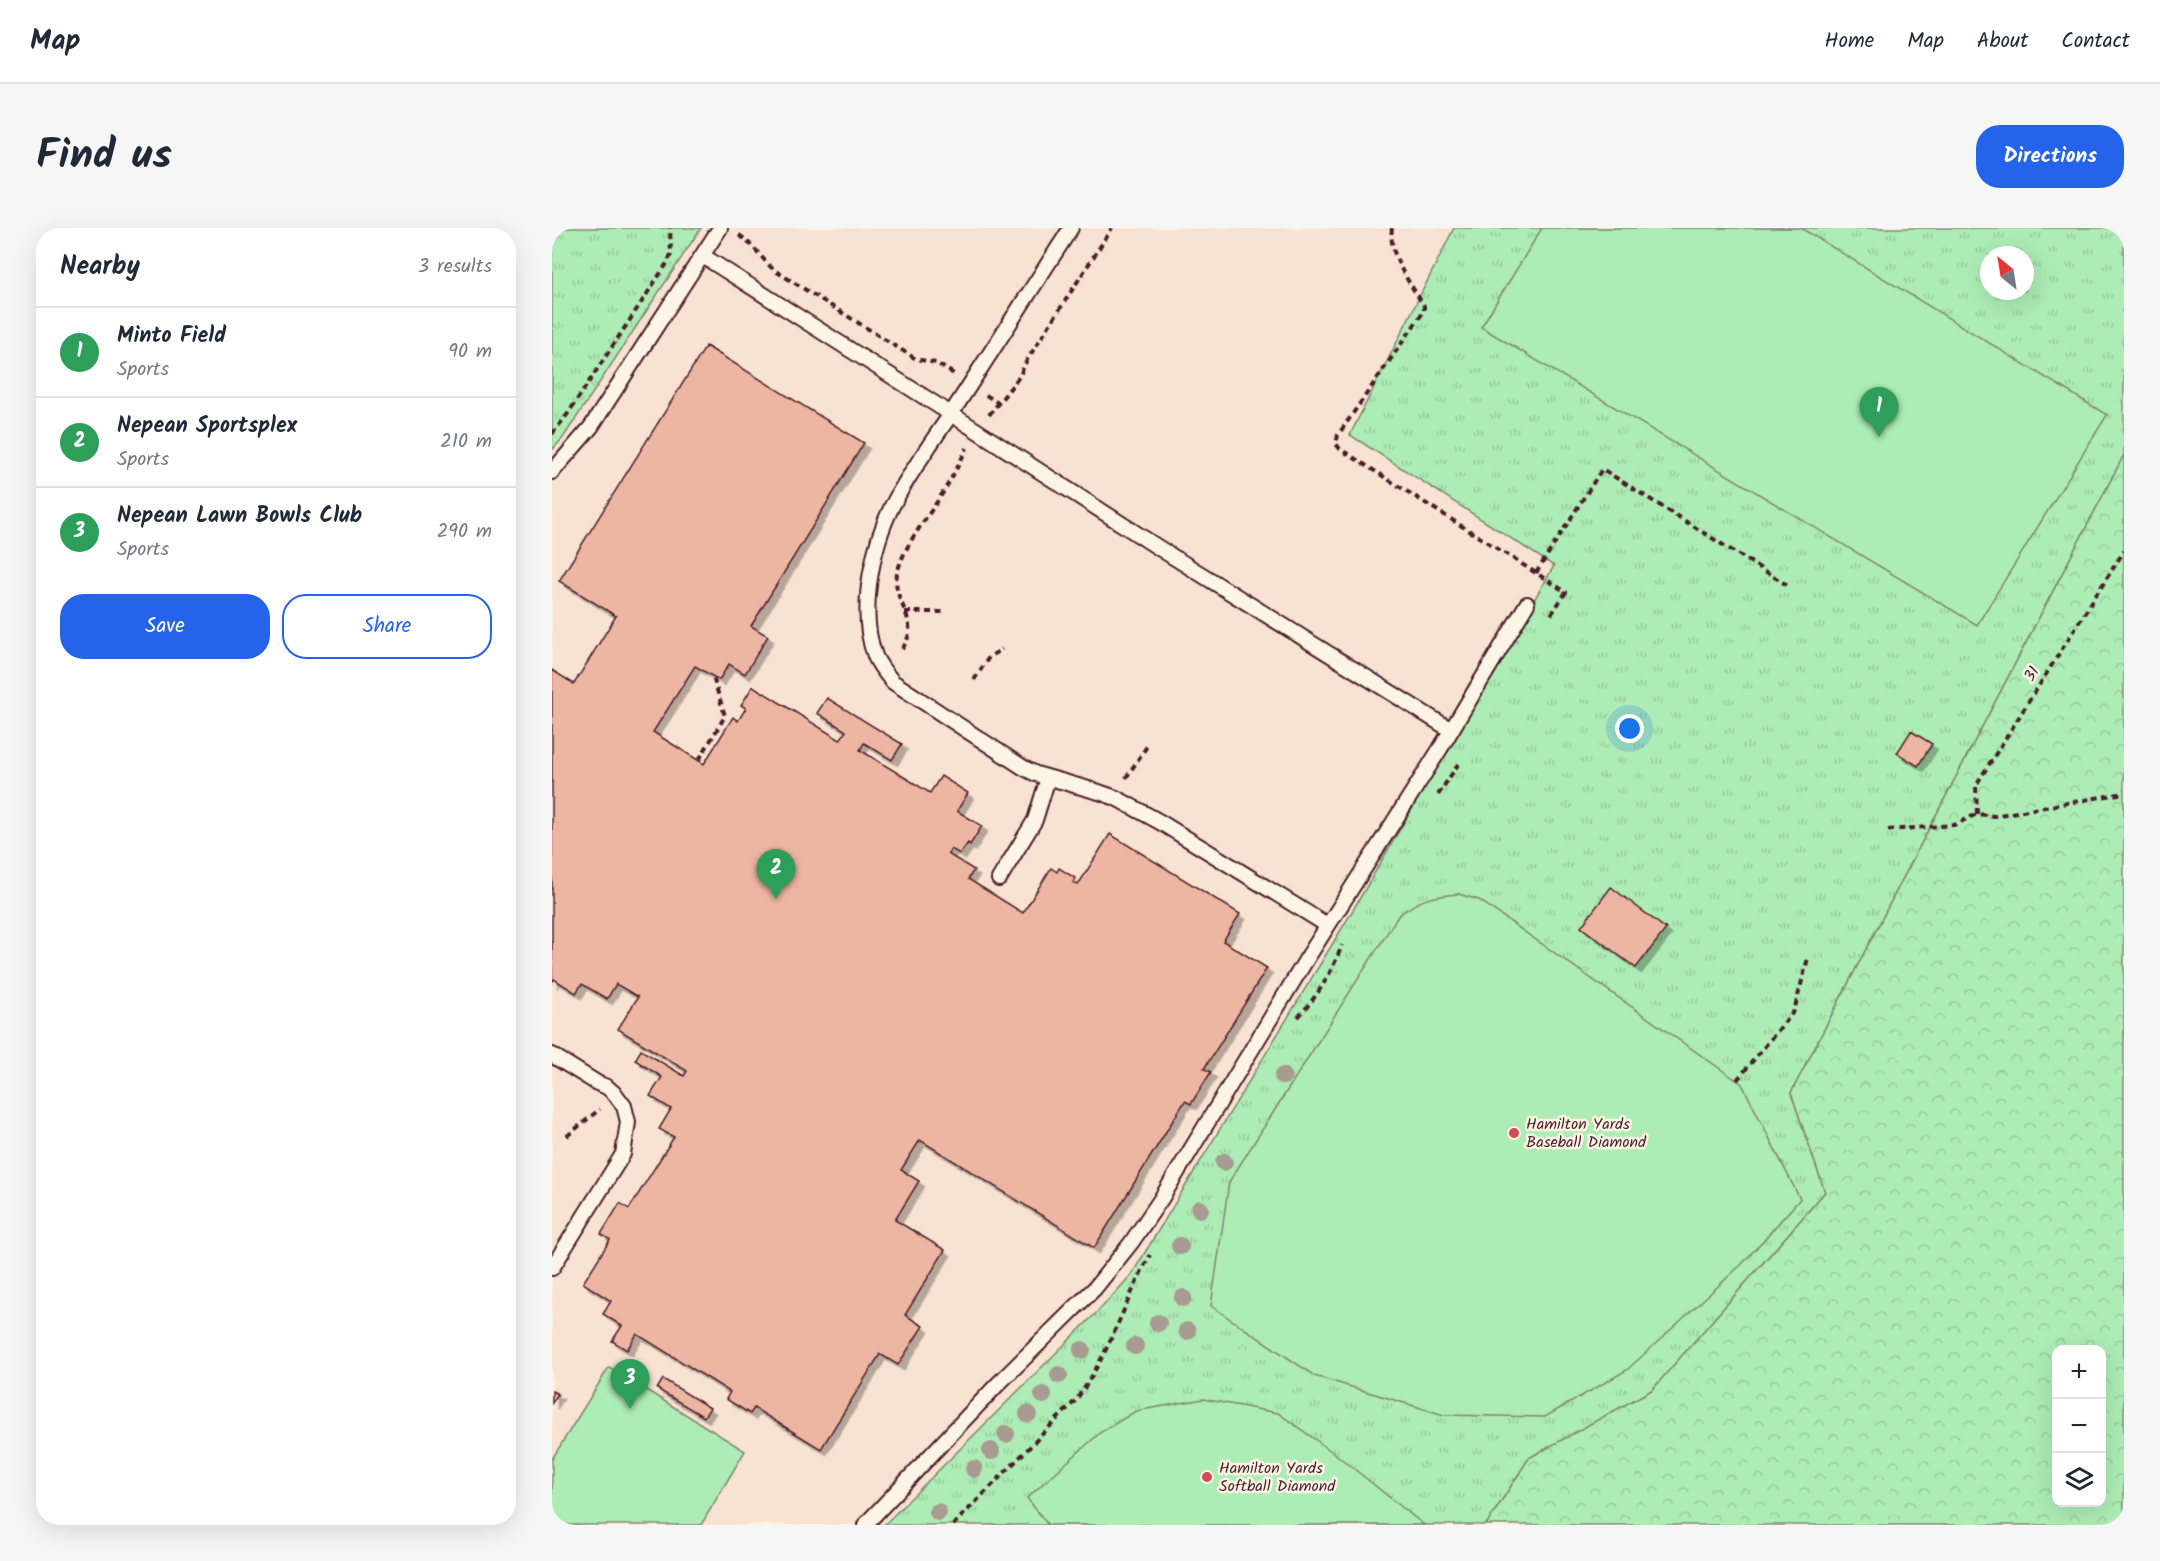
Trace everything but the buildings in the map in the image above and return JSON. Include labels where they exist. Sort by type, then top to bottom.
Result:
[{"type":"lane","points":[[552,472],[591,427],[720,228]]},
{"type":"lane","points":[[1071,228],[897,496],[882,529],[868,590],[869,624],[874,655],[881,668],[905,691],[1024,768],[1048,778],[1116,798],[1160,822],[1328,925]]},
{"type":"lane","points":[[703,256],[1168,554],[1451,730]]},
{"type":"lane","points":[[865,1525],[996,1386],[1095,1288],[1131,1243],[1161,1199],[1527,604]]},
{"type":"lane","points":[[999,879],[1035,820],[1048,778]]},
{"type":"lane","points":[[552,1055],[615,1094],[624,1106],[628,1122],[622,1154],[552,1268]]},
{"type":"path","points":[[552,434],[567,415],[668,262],[671,255],[670,228]]},
{"type":"path","points":[[988,416],[1019,377],[1027,360],[1112,228]]},
{"type":"path","points":[[1392,228],[1391,243],[1394,255],[1424,306],[1424,311],[1338,435],[1336,444],[1340,449],[1566,592],[1549,618]]},
{"type":"path","points":[[737,234],[757,249],[766,263],[774,270],[916,359],[936,363],[956,376]]},
{"type":"path","points":[[984,393],[998,403]]},
{"type":"path","points":[[902,649],[909,639],[910,628],[896,581],[901,563],[909,545],[945,490],[968,446]]},
{"type":"path","points":[[1536,573],[1602,469],[1787,585]]},
{"type":"path","name":"31","points":[[1977,814],[1976,784],[2124,551]]},
{"type":"path","points":[[905,612],[944,612]]},
{"type":"path","points":[[974,680],[989,657],[1002,649]]},
{"type":"path","points":[[699,760],[725,716],[712,677]]},
{"type":"path","points":[[1126,778],[1149,743]]},
{"type":"path","points":[[1888,830],[1954,825],[1977,814],[1994,816],[2124,793]]},
{"type":"path","points":[[1737,1080],[1794,1011],[1808,958]]},
{"type":"path","points":[[567,1136],[603,1106]]},
{"type":"path","points":[[953,1525],[1075,1401],[1084,1389],[1155,1248]]},
{"type":"shaded area","points":[[701,228],[1454,228],[1351,435],[1554,566],[1350,915],[1132,1274],[1106,1303],[884,1525],[552,1525],[552,450],[563,438]]},
{"type":"green space","points":[[552,228],[701,228],[563,438],[552,450]]},
{"type":"green space","points":[[1454,228],[2124,228],[2124,455],[1791,1093],[1825,1192],[1652,1390],[1529,1458],[1486,1525],[884,1525],[1106,1303],[1132,1274],[1350,915],[1554,566],[1350,435]]},
{"type":"green space","points":[[1542,228],[1801,228],[2107,415],[1977,625],[1481,327]]},
{"type":"green space","points":[[2124,455],[2124,1525],[1486,1525],[1529,1458],[1652,1390],[1825,1192],[1791,1093]]},
{"type":"green space","name":"Hamilton Yards Baseball Diamond","points":[[1458,894],[1479,900],[1742,1084],[1800,1199],[1742,1264],[1627,1370],[1545,1417],[1444,1415],[1315,1376],[1211,1306],[1229,1182],[1398,916],[1426,899]]},
{"type":"green space","points":[[609,1367],[745,1451],[701,1525],[557,1525],[552,1522],[552,1459]]},
{"type":"green space","name":"Hamilton Yards Softball Diamond","points":[[1203,1399],[1278,1413],[1338,1456],[1424,1525],[1048,1525],[1027,1498],[1101,1432],[1136,1411]]},
{"type":"place","name":"Minto Field","points":[[1879,437]]},
{"type":"place","name":"Nepean Sportsplex","points":[[776,899]]},
{"type":"place","name":"Hamilton Yards Baseball Diamond","points":[[1514,1133]]},
{"type":"place","name":"Nepean Lawn Bowls Club","points":[[630,1409]]},
{"type":"place","name":"Hamilton Yards Softball Diamond","points":[[1207,1477]]}]
